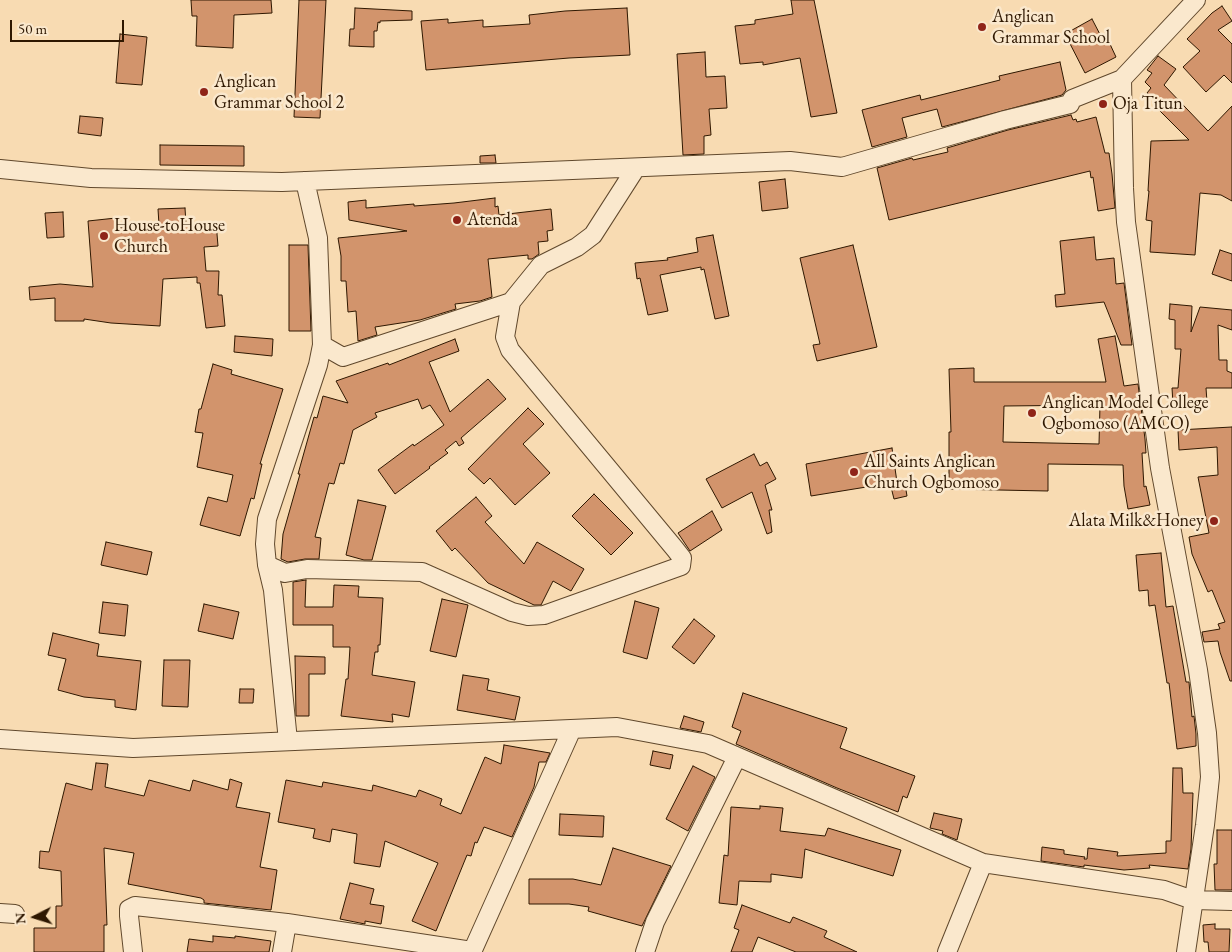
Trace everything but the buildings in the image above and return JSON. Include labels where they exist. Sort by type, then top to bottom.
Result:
[{"type":"street","points":[[0,169],[91,178],[282,182],[790,161],[842,167],[1005,120],[1070,104],[1072,100],[1122,78],[1196,0]]},
{"type":"street","points":[[1122,78],[1126,222],[1160,468],[1198,670],[1207,733],[1210,777],[1205,825],[1186,952]]},
{"type":"street","points":[[267,566],[285,573],[307,569],[422,572],[512,612],[528,616],[544,614],[681,566],[682,558],[510,350],[505,337],[511,302],[542,264],[577,247],[593,235],[636,168]]},
{"type":"street","points":[[288,741],[273,590],[267,566],[265,544],[267,519],[318,365],[322,345],[318,238],[306,181]]},
{"type":"street","points":[[322,345],[343,357],[511,302]]},
{"type":"street","points":[[273,590],[285,573]]},
{"type":"street","points":[[0,739],[134,748],[617,727],[708,744],[983,863],[1164,890],[1193,900],[1232,901]]},
{"type":"street","points":[[133,952],[128,916],[129,909],[135,906],[286,923],[472,952],[572,729]]},
{"type":"street","points":[[644,952],[655,922],[737,756]]},
{"type":"street","points":[[947,952],[983,863]]},
{"type":"street","points":[[282,952],[286,923]]},
{"type":"place","name":"Anglican Grammar School","points":[[982,27]]},
{"type":"place","name":"Anglican Grammar School 2","points":[[204,92]]},
{"type":"place","name":"Oja Titun","points":[[1103,104]]},
{"type":"place","name":"Atenda","points":[[457,220]]},
{"type":"place","name":"House-toHouse Church","points":[[104,236]]},
{"type":"place","name":"Anglican Model College Ogbomoso (AMCO)","points":[[1032,413]]},
{"type":"place","name":"All Saints Anglican Church Ogbomoso","points":[[854,472]]},
{"type":"place","name":"Alata Milk&Honey","points":[[1214,521]]}]
